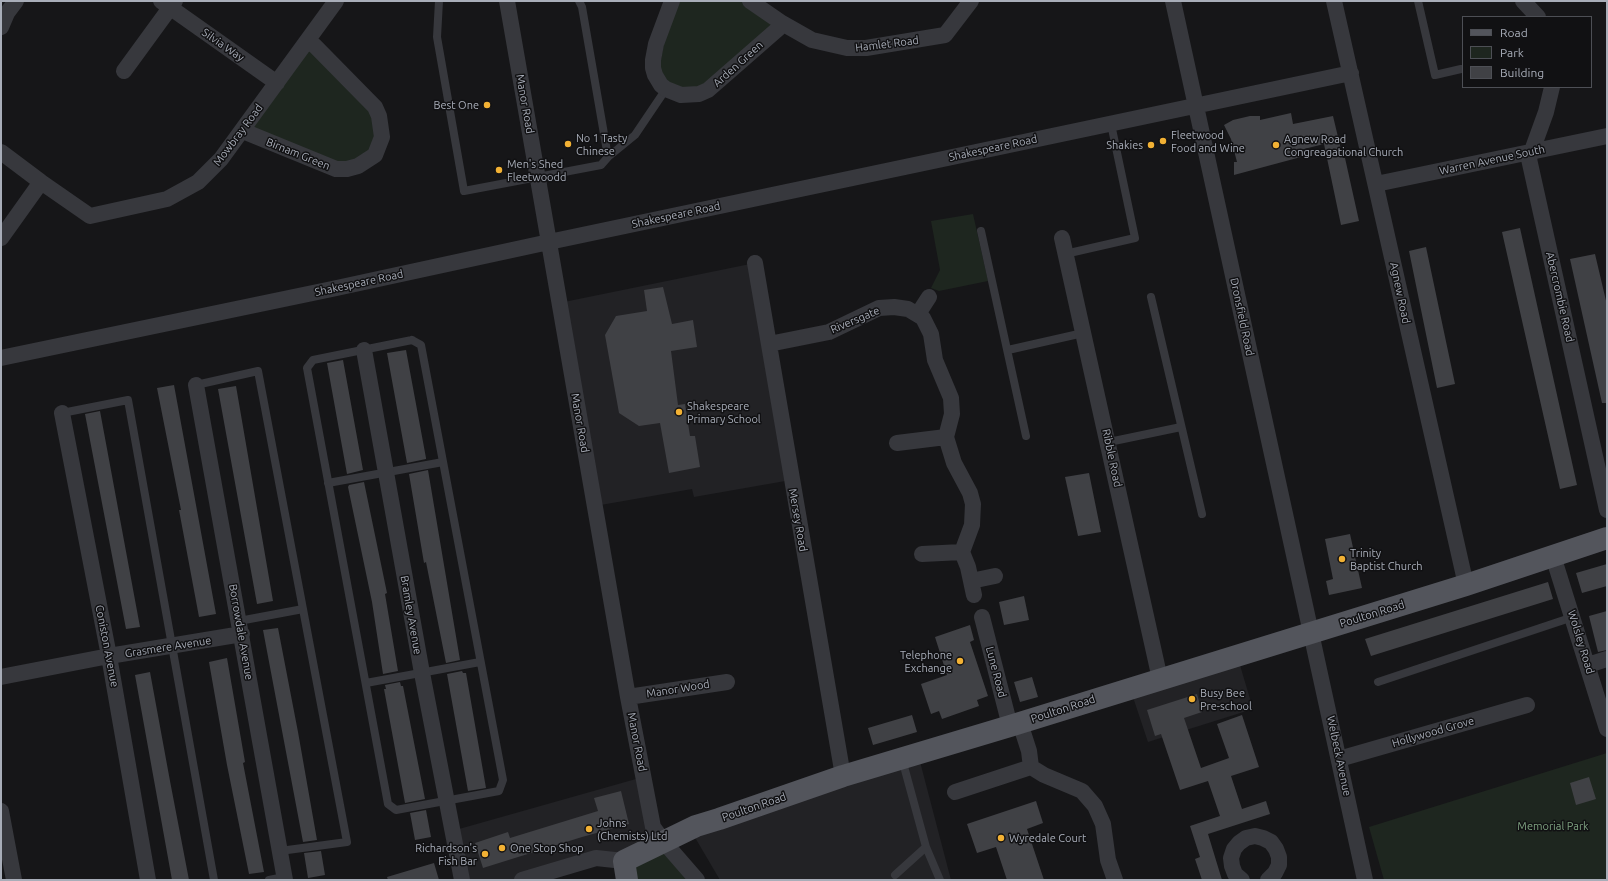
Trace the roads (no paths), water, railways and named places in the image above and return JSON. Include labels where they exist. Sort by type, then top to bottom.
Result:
[{"type":"main road","name":"Poulton Road","points":[[626,871],[664,842],[696,826],[843,776],[1015,725],[1312,633],[1466,585],[1607,538]]},
{"type":"street","points":[[1,27],[7,13],[16,1]]},
{"type":"street","name":"Mowbray Road","points":[[1,152],[90,216],[167,199],[198,182],[221,159],[243,131],[336,1]]},
{"type":"street","name":"Manor Road","points":[[507,1],[628,697],[653,827],[664,842],[698,880]]},
{"type":"street","points":[[666,89],[655,75],[653,60],[656,44],[672,1]]},
{"type":"street","name":"Hamlet Road","points":[[750,1],[782,23],[812,40],[824,44],[847,48],[866,48],[945,35],[971,1]]},
{"type":"street","name":"Dronsfield Road","points":[[1173,1],[1312,633]]},
{"type":"street","name":"Agnew Road","points":[[1336,1],[1466,585]]},
{"type":"street","points":[[1523,1],[1537,16]]},
{"type":"street","name":"Silvia Way","points":[[124,71],[169,3],[276,83]]},
{"type":"street","name":"Arden Green","points":[[666,89],[681,95],[699,94],[708,90],[779,28],[782,23]]},
{"type":"street","name":"Birnam Green","points":[[243,131],[336,169],[347,169],[358,166],[375,155],[382,137],[379,116],[375,107],[315,46],[308,41]]},
{"type":"street","name":"Shakespeare Road","points":[[1,358],[332,290],[549,242],[1351,73]]},
{"type":"street","name":"Abercrombie Road","points":[[1552,88],[1546,112],[1529,159],[1607,510]]},
{"type":"street","name":"Warren Avenue South","points":[[1376,184],[1607,136]]},
{"type":"street","points":[[1,238],[41,182]]},
{"type":"street","name":"Ribble Road","points":[[1062,238],[1109,442],[1160,679]]},
{"type":"street","name":"Mersey Road","points":[[755,263],[843,776]]},
{"type":"street","points":[[929,297],[918,314],[923,318],[931,334],[935,360],[951,398],[952,414],[946,437],[954,463],[970,493],[973,504],[972,525],[962,552],[972,588],[995,576]]},
{"type":"street","name":"Riversgate","points":[[769,344],[829,332],[879,308],[894,307],[908,309],[918,314]]},
{"type":"street","name":"Bramley Avenue","points":[[364,350],[422,673],[462,880]]},
{"type":"street","name":"Borrowdale Avenue","points":[[196,385],[280,851],[279,879]]},
{"type":"street","name":"Coniston Avenue","points":[[62,413],[110,656],[148,880]]},
{"type":"street","points":[[897,443],[946,437]]},
{"type":"street","points":[[922,554],[962,552]]},
{"type":"street","name":"Wolsley Road","points":[[1553,556],[1607,729]]},
{"type":"street","name":"Lune Road","points":[[982,618],[1015,725],[1029,751],[1031,767]]},
{"type":"street","name":"Grasmere Avenue","points":[[1,677],[110,656],[173,646],[241,628]]},
{"type":"street","name":"Welbeck Avenue","points":[[1312,633],[1366,880]]},
{"type":"street","points":[[1588,665],[1607,659]]},
{"type":"street","name":"Manor Wood","points":[[628,697],[727,682]]},
{"type":"street","name":"Hollywood Grove","points":[[1340,759],[1527,705]]},
{"type":"street","points":[[956,792],[1031,767],[1044,775],[1082,791],[1094,806],[1103,824],[1108,860],[1115,880]]},
{"type":"street","points":[[1,811],[14,880]]},
{"type":"street","points":[[1242,880],[1235,874],[1231,858],[1234,849],[1239,842],[1246,838],[1255,836],[1271,842],[1279,857],[1275,873],[1268,880]]},
{"type":"street","name":"Poulton Road","points":[[522,880],[596,858],[626,871]]},
{"type":"lane","points":[[439,1],[437,37],[464,191],[601,165],[608,157],[635,135],[666,89]]},
{"type":"lane","points":[[579,1],[582,7],[608,157]]},
{"type":"lane","points":[[1418,1],[1435,75],[1461,69]]},
{"type":"lane","points":[[1065,254],[1134,238],[1111,124]]},
{"type":"lane","points":[[981,231],[1026,436]]},
{"type":"lane","points":[[1151,297],[1202,514]]},
{"type":"lane","points":[[1008,350],[1083,333]]},
{"type":"lane","points":[[412,340],[421,345],[503,780],[499,791],[396,810],[388,804],[307,368],[313,360],[364,350],[412,340]]},
{"type":"lane","points":[[196,385],[258,371],[347,842],[280,851]]},
{"type":"lane","points":[[62,413],[128,400],[214,880]]},
{"type":"lane","points":[[1109,442],[1181,427]]},
{"type":"lane","points":[[328,483],[443,462]]},
{"type":"lane","points":[[241,628],[303,609]]},
{"type":"lane","points":[[1378,682],[1573,617]]},
{"type":"lane","points":[[366,683],[480,662]]},
{"type":"lane","points":[[902,759],[926,847],[940,880]]},
{"type":"lane","points":[[895,875],[926,847]]},
{"type":"place","name":"Best One","points":[[487,105]]},
{"type":"place","name":"Fleetwood Food and Wine","points":[[1163,141]]},
{"type":"place","name":"No 1 Tasty Chinese","points":[[568,144]]},
{"type":"place","name":"Shakies","points":[[1151,145]]},
{"type":"place","name":"Agnew Road Congreagational Church","points":[[1276,145]]},
{"type":"place","name":"Men's Shed Fleetwoodd","points":[[499,170]]},
{"type":"place","name":"Shakespeare Primary School","points":[[679,412]]},
{"type":"place","name":"Trinity Baptist Church","points":[[1342,559]]},
{"type":"place","name":"Telephone Exchange","points":[[960,661]]},
{"type":"place","name":"Busy Bee Pre-school","points":[[1192,699]]},
{"type":"place","name":"Johns (Chemists) Ltd","points":[[589,829]]},
{"type":"place","name":"Wyredale Court","points":[[1001,838]]},
{"type":"place","name":"One Stop Shop","points":[[502,848]]},
{"type":"place","name":"Richardson's Fish Bar","points":[[485,854]]},
{"type":"park label","name":"Memorial Park","points":[[1553,826]]}]
